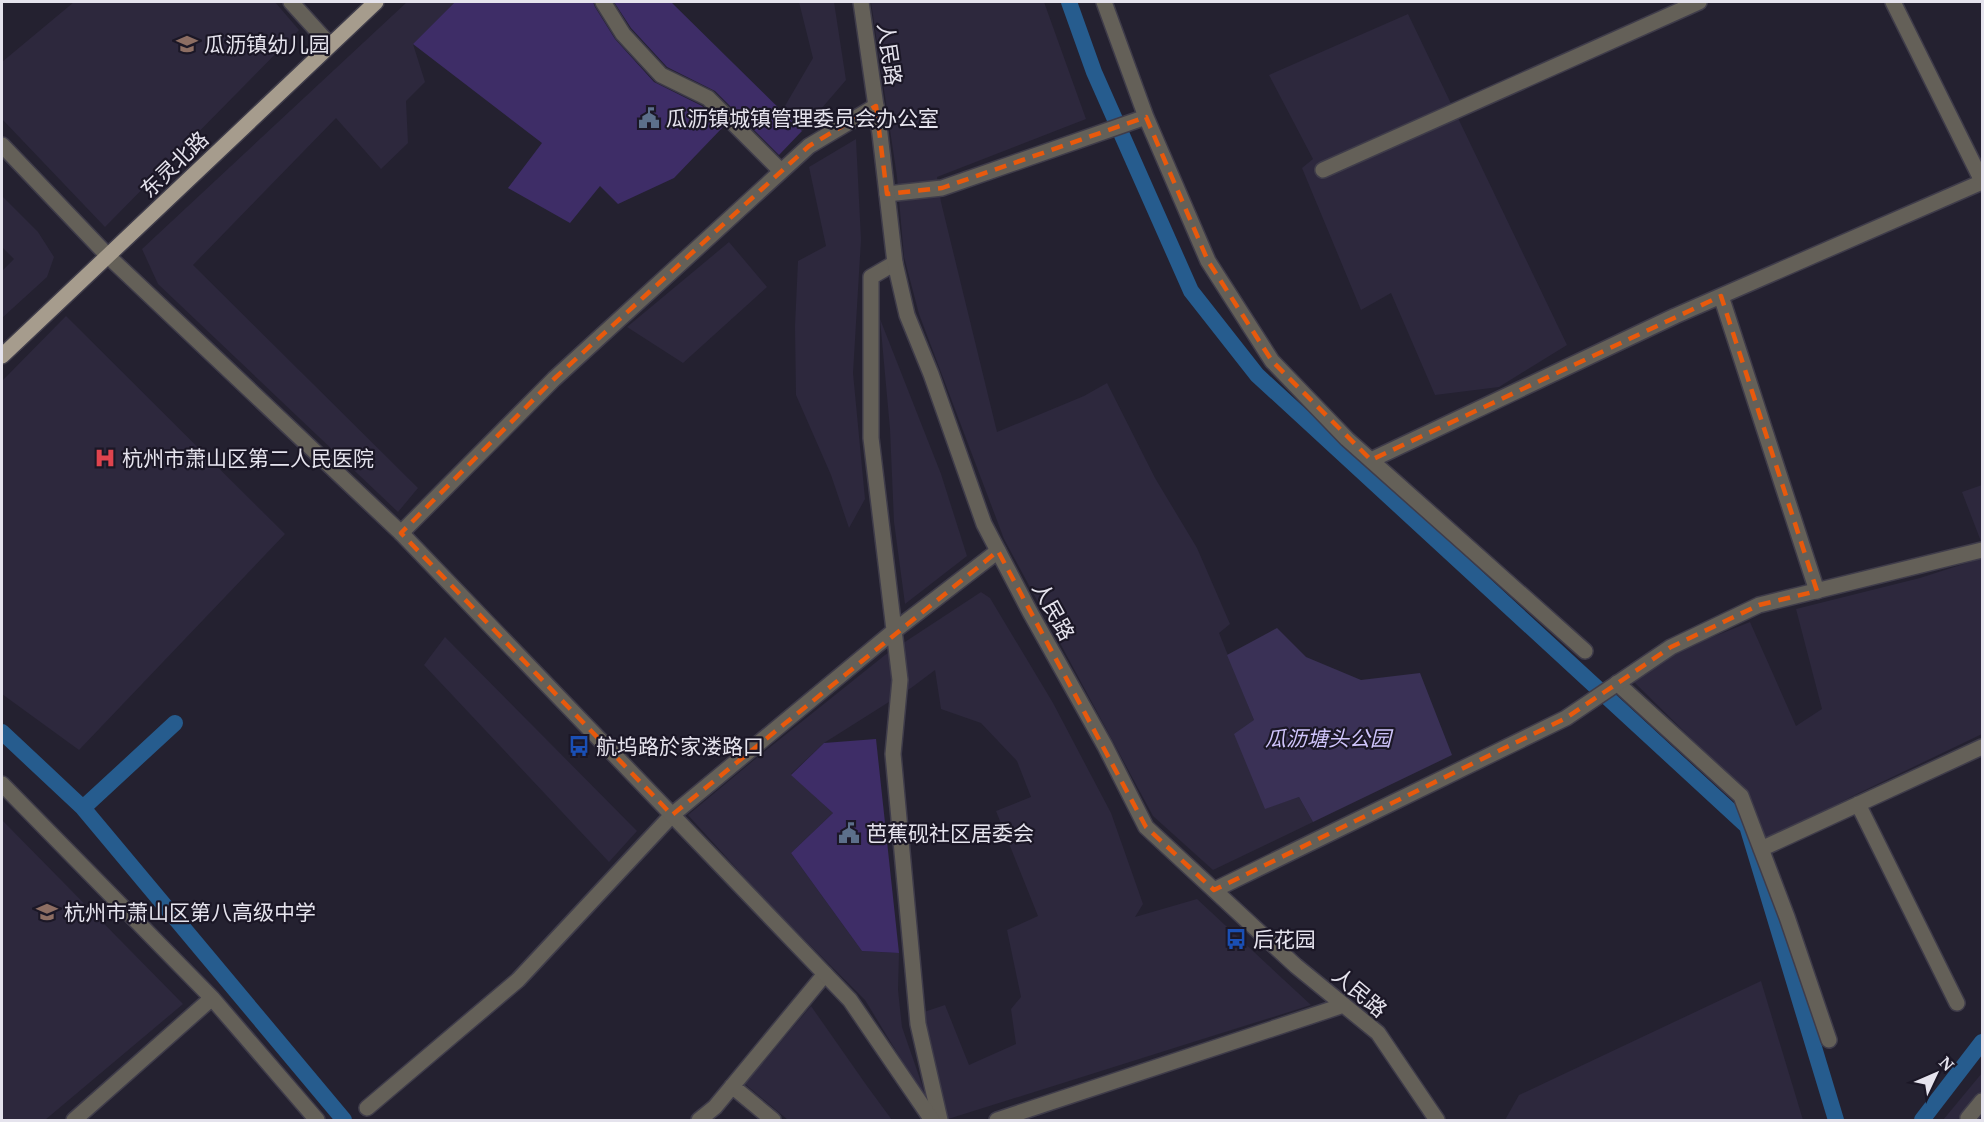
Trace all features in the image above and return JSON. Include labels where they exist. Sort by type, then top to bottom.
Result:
[{"type":"main road","name":"东灵北路","points":[[2,356],[376,2]]},
{"type":"street","points":[[291,2],[330,45]]},
{"type":"street","points":[[603,2],[623,34],[662,75],[708,98],[781,171]]},
{"type":"street","name":"人民路","points":[[861,2],[895,263],[907,315],[984,524],[1105,746],[1146,827],[1296,966],[1378,1033],[1437,1120]]},
{"type":"street","points":[[1104,2],[1146,118],[1208,261],[1272,362],[1347,439],[1585,651]]},
{"type":"street","points":[[1323,170],[1699,2]]},
{"type":"street","points":[[1371,460],[1675,316],[1983,182],[1893,2]]},
{"type":"street","points":[[401,533],[554,379],[781,171],[809,146],[876,106]]},
{"type":"street","points":[[887,194],[942,188],[1146,118]]},
{"type":"street","points":[[2,145],[108,256],[401,533],[850,1000],[932,1120]]},
{"type":"street","points":[[895,263],[871,277],[871,438],[900,680],[893,754],[918,1024],[940,1120]]},
{"type":"street","points":[[1721,296],[1817,591]]},
{"type":"street","points":[[1214,890],[1573,713],[1671,646],[1759,605],[1983,550]]},
{"type":"street","points":[[367,1108],[518,980],[672,815],[894,631],[998,551]]},
{"type":"street","points":[[1617,683],[1741,796],[1787,917],[1828,1040]]},
{"type":"street","points":[[1761,849],[1983,747]]},
{"type":"street","points":[[2,784],[212,998],[317,1120]]},
{"type":"street","points":[[1858,804],[1957,1003]]},
{"type":"street","points":[[699,1120],[715,1107],[825,974]]},
{"type":"street","points":[[74,1120],[212,998]]},
{"type":"street","points":[[997,1120],[1344,1005]]},
{"type":"street","points":[[732,1086],[773,1120]]},
{"type":"street","points":[[1969,1120],[1968,1118],[1983,1101]]},
{"type":"highlighted area","points":[[876,106],[887,194],[942,188],[1146,117],[1208,261],[1272,361],[1371,460],[1721,296],[1817,591],[1759,605],[1671,647],[1566,718],[1214,890],[1146,827],[998,551],[672,815],[401,533],[554,379],[809,146]]},
{"type":"shaded area","points":[[74,2],[275,2],[299,30],[105,227],[2,119],[2,62]]},
{"type":"shaded area","points":[[407,2],[455,2],[413,44],[425,82],[406,101],[408,143],[381,169],[336,118],[193,265],[418,488],[398,512],[158,284],[142,249]]},
{"type":"shaded area","points":[[799,2],[834,2],[846,80],[802,131],[782,111],[813,58]]},
{"type":"shaded area","points":[[871,2],[1044,2],[1086,119],[937,177],[941,202],[997,432],[1084,396],[1107,383],[1155,478],[1197,548],[1230,624],[1219,633],[1254,720],[1265,808],[1299,797],[1313,822],[1213,870],[1153,816],[1004,539],[919,314],[904,257],[897,177]]},
{"type":"shaded area","points":[[1408,14],[1567,345],[1499,387],[1435,395],[1391,293],[1361,310],[1302,168],[1313,159],[1269,75]]},
{"type":"shaded area","points":[[856,139],[861,240],[853,373],[865,499],[849,528],[831,475],[796,395],[795,326],[798,261],[826,246],[809,167]]},
{"type":"shaded area","points":[[2,196],[38,232],[54,257],[47,277],[2,318],[2,271],[14,259],[2,247]]},
{"type":"shaded area","points":[[729,242],[767,287],[683,363],[627,327]]},
{"type":"shaded area","name":"杭州市萧山区第二人民医院","points":[[66,316],[285,534],[79,750],[2,694],[2,381]]},
{"type":"shaded area","points":[[880,319],[941,474],[967,556],[905,604],[894,522],[890,429]]},
{"type":"shaded area","points":[[1982,485],[1982,544],[1962,492]]},
{"type":"shaded area","points":[[1982,558],[1982,734],[1764,841],[1711,758],[1634,682],[1685,648],[1750,622],[1796,726],[1822,709],[1796,609],[1920,578]]},
{"type":"shaded area","points":[[981,592],[990,598],[1053,703],[1111,813],[1143,904],[1135,917],[1197,899],[1311,1005],[948,1119],[924,1012],[945,1005],[969,1065],[1016,1044],[1011,1009],[1021,997],[1007,930],[1038,916],[996,811],[1031,797],[1017,761],[981,723],[941,709],[935,670],[911,688],[824,743],[791,774],[833,813],[791,853],[862,951],[899,953],[898,990],[902,1027],[929,1105],[865,1000],[766,901],[688,815],[885,655]]},
{"type":"shaded area","points":[[445,637],[637,831],[609,862],[424,665]]},
{"type":"shaded area","name":"杭州市萧山区第八高级中学","points":[[2,820],[183,1004],[45,1120],[2,1120]]},
{"type":"shaded area","points":[[1761,981],[1803,1120],[1505,1120],[1519,1095]]},
{"type":"shaded area","points":[[811,1006],[892,1120],[788,1120],[745,1084]]},
{"type":"shaded area","points":[[1982,1073],[1982,1120],[1943,1120]]},
{"type":"green space","name":"瓜沥塘头公园","points":[[1277,628],[1306,657],[1361,680],[1420,673],[1452,755],[1313,822],[1299,797],[1265,809],[1234,734],[1254,720],[1227,655]]},
{"type":"building","name":"瓜沥镇城镇管理委员会办公室","points":[[455,2],[593,2],[615,39],[654,82],[702,106],[723,127],[674,178],[618,204],[600,186],[570,223],[508,188],[542,143],[413,44]]},
{"type":"building","points":[[614,2],[671,2],[802,131],[779,155],[715,91],[667,67],[631,28]]},
{"type":"building","name":"芭蕉砚社区居委会","points":[[876,739],[899,953],[862,951],[791,853],[833,813],[791,775],[824,743]]},
{"type":"waterway","points":[[1069,2],[1094,72],[1191,291],[1257,375],[1747,826],[1836,1120]]},
{"type":"waterway","points":[[83,808],[175,723]]},
{"type":"waterway","points":[[2,732],[83,808],[344,1120]]},
{"type":"waterway","points":[[1922,1120],[1982,1042]]},
{"type":"place","name":"瓜沥镇幼儿园","points":[[187,44]]},
{"type":"place","name":"瓜沥镇城镇管理委员会办公室","points":[[649,118]]},
{"type":"place","name":"杭州市萧山区第二人民医院","points":[[105,458]]},
{"type":"place","name":"航坞路於家溇路口","points":[[579,746]]},
{"type":"place","name":"芭蕉砚社区居委会","points":[[849,833]]},
{"type":"place","name":"杭州市萧山区第八高级中学","points":[[47,912]]},
{"type":"place","name":"后花园","points":[[1236,939]]}]
